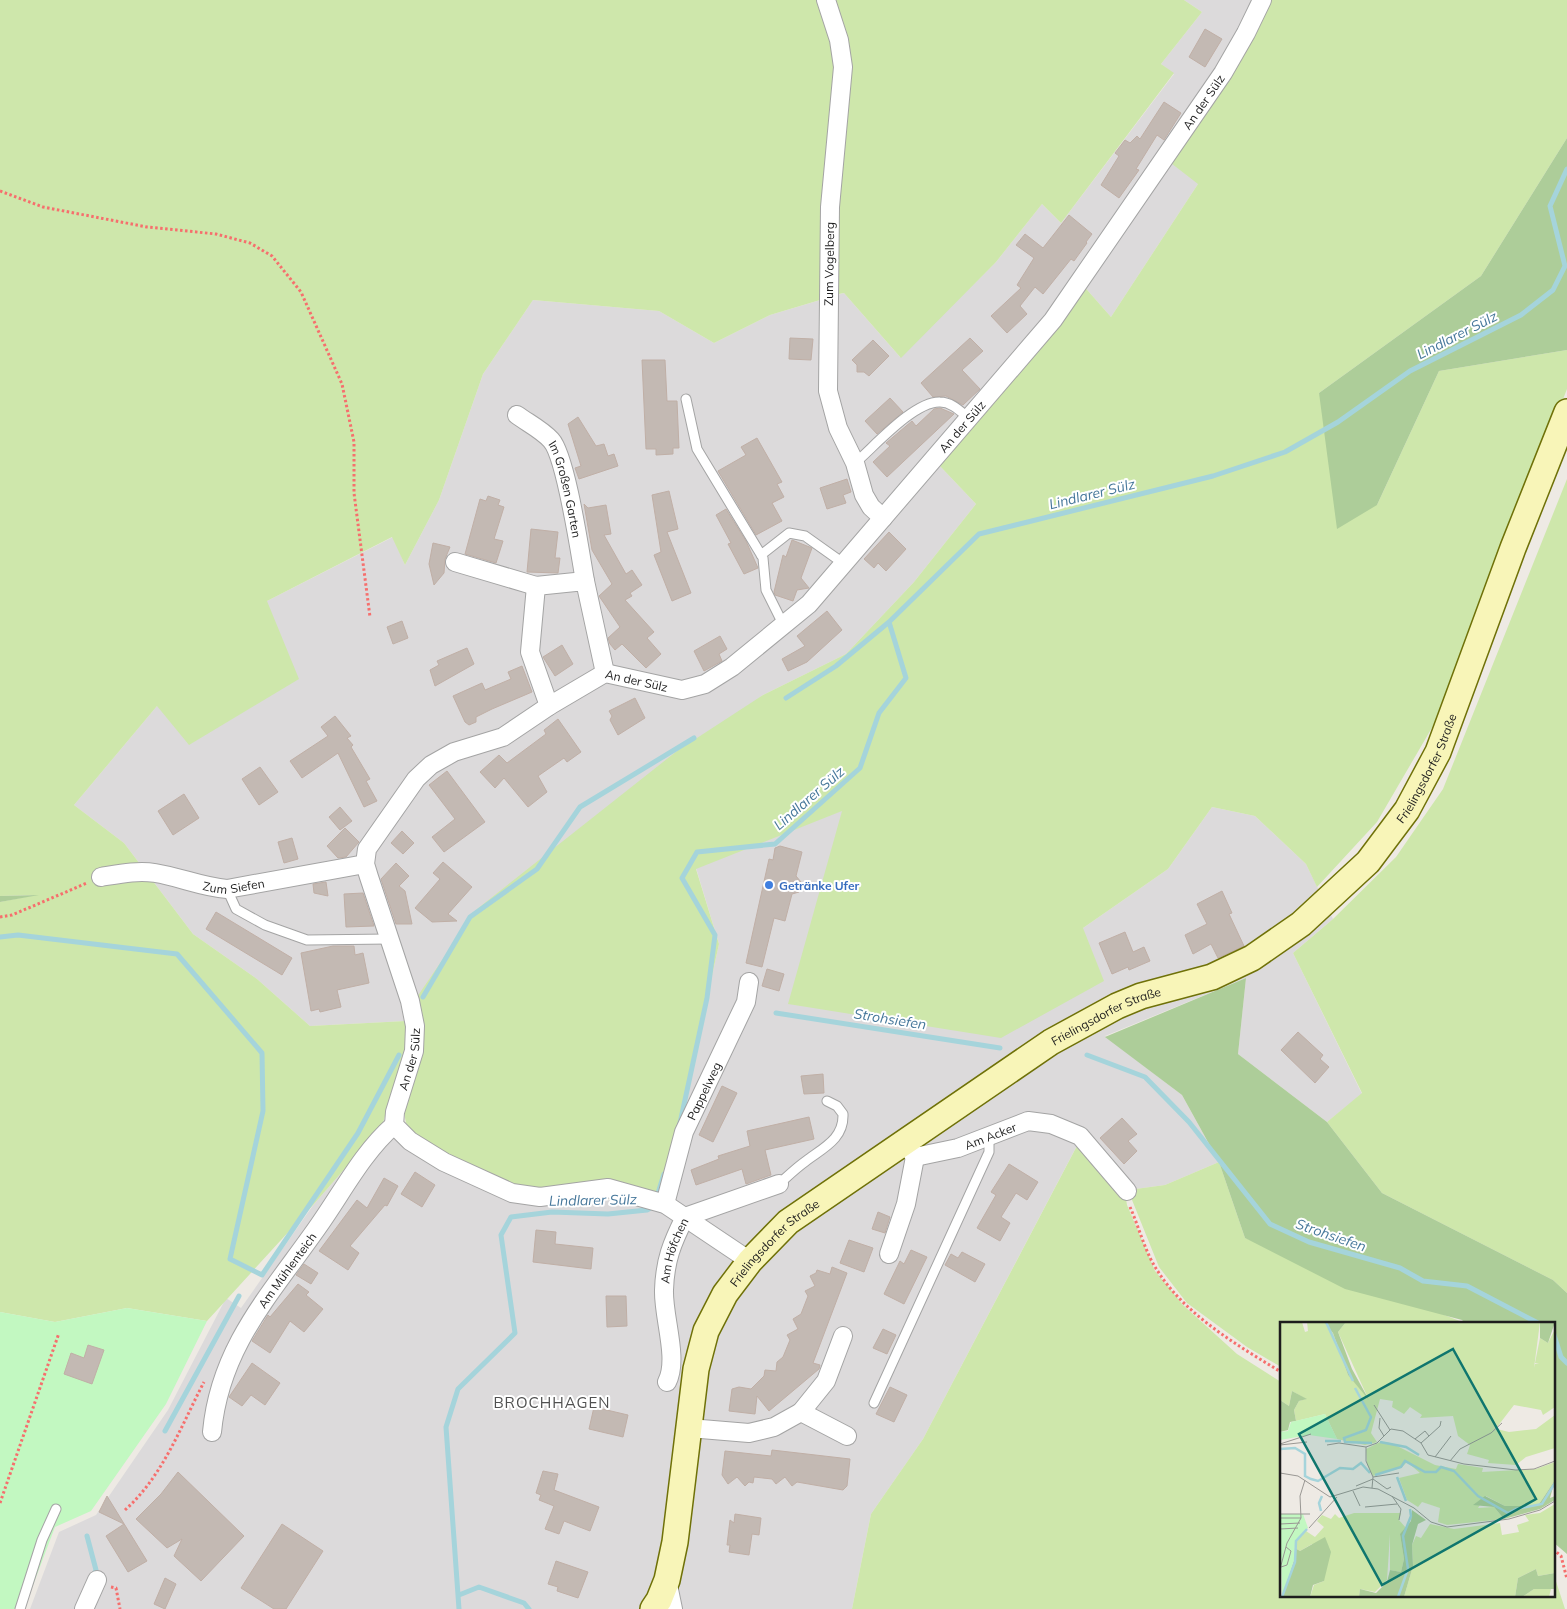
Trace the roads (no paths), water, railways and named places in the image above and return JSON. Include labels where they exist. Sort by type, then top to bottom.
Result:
[{"type":"main road","name":"Frielingsdorfer Straße","points":[[653,1609],[667,1580],[675,1542],[696,1368],[706,1331],[725,1294],[750,1261],[788,1222],[910,1149],[1051,1042],[1093,1017],[1141,996],[1212,977],[1252,958],[1301,924],[1368,862],[1407,810],[1438,752],[1513,548],[1567,412]]},
{"type":"street","name":"Zum Vogelberg","points":[[826,0],[840,40],[843,67],[830,207],[828,392],[838,428],[855,463],[864,495],[871,507],[882,518]]},
{"type":"street","name":"An der Sülz","points":[[394,1125],[395,1112],[414,1051],[415,1026],[410,1001],[365,864],[367,850],[416,779],[431,765],[454,752],[502,737],[549,706],[605,673],[682,690],[705,684],[732,667],[809,604],[970,419],[1053,320],[1223,73],[1262,0]]},
{"type":"street","name":"Im Großen Garten","points":[[517,414],[551,440],[556,448],[565,478],[605,673]]},
{"type":"street","points":[[455,562],[536,586],[585,580]]},
{"type":"street","points":[[536,586],[530,652],[549,706]]},
{"type":"street","name":"Zum Siefen","points":[[101,877],[127,873],[154,873],[210,888],[227,889],[365,864]]},
{"type":"street","name":"Pappelweg","points":[[665,1204],[684,1132],[746,1002],[749,982]]},
{"type":"street","name":"Am Acker","points":[[910,1149],[958,1148],[1028,1121],[1051,1124],[1080,1136],[1127,1191]]},
{"type":"street","points":[[394,1125],[410,1140],[444,1162],[512,1193],[540,1197],[608,1188],[643,1196],[665,1204],[750,1261]]},
{"type":"street","name":"Am Mühlenteich","points":[[212,1432],[214,1406],[223,1376],[246,1326],[317,1228],[375,1142],[394,1125]]},
{"type":"street","points":[[889,1254],[906,1204],[910,1149]]},
{"type":"street","name":"Am Höfchen","points":[[667,1382],[671,1367],[665,1283],[668,1251],[685,1217],[779,1184]]},
{"type":"street","points":[[689,1428],[749,1433],[774,1427],[802,1412],[826,1381],[844,1336]]},
{"type":"street","points":[[802,1412],[847,1436]]},
{"type":"street","points":[[84,1609],[97,1580]]},
{"type":"street","points":[[667,1580],[673,1609]]},
{"type":"lane","points":[[686,399],[697,449],[761,555],[766,590],[784,624]]},
{"type":"lane","points":[[855,463],[917,408],[938,402],[950,404],[970,419]]},
{"type":"lane","points":[[761,555],[789,533],[805,536],[843,563]]},
{"type":"lane","points":[[227,889],[236,910],[265,925],[307,940],[389,939]]},
{"type":"lane","points":[[779,1184],[825,1148],[840,1132],[843,1114],[837,1106],[827,1101]]},
{"type":"lane","points":[[874,1403],[989,1152],[989,1137]]},
{"type":"lane","points":[[20,1609],[42,1540],[56,1509]]},
{"type":"waterway","name":"Lindlarer Sülz","points":[[680,1123],[707,998],[715,935],[682,878],[697,852],[775,844],[860,768],[879,713],[906,678],[889,622],[979,534],[1213,476],[1285,452],[1338,422],[1410,371],[1521,315],[1553,290],[1565,266],[1550,206],[1567,169]]},
{"type":"waterway","points":[[786,698],[836,666],[889,622]]},
{"type":"waterway","points":[[423,997],[470,917],[537,869],[580,807],[694,738]]},
{"type":"waterway","points":[[0,937],[18,935],[177,954],[262,1053],[263,1111],[230,1259],[262,1275],[358,1133],[399,1055]]},
{"type":"waterway","name":"Strohsiefen","points":[[776,1013],[1000,1048]]},
{"type":"waterway","name":"Strohsiefen","points":[[1087,1055],[1145,1077],[1189,1122],[1270,1224],[1309,1242],[1400,1268],[1423,1281],[1467,1286],[1536,1322]]},
{"type":"waterway","name":"Lindlarer Sülz","points":[[459,1609],[446,1427],[458,1389],[515,1333],[501,1235],[511,1217],[552,1212],[608,1214],[647,1210],[654,1206],[664,1174]]},
{"type":"waterway","points":[[165,1431],[239,1296]]},
{"type":"waterway","name":"Strohsiefen","points":[[1554,1335],[1561,1357],[1567,1363]]},
{"type":"waterway","points":[[87,1536],[96,1570],[93,1576]]},
{"type":"waterway","points":[[459,1595],[479,1587],[524,1603],[529,1609]]},
{"type":"place","name":"Getränke Ufer","points":[[769,885]]},
{"type":"district","name":"BROCHHAGEN","points":[[552,1402]]}]
